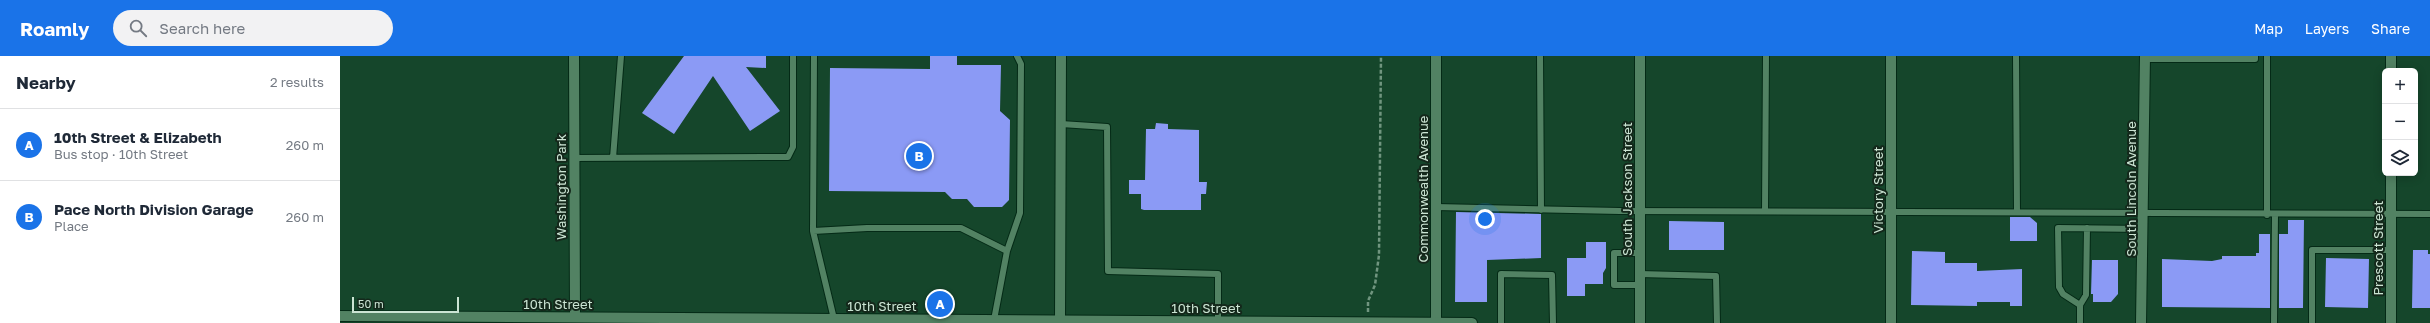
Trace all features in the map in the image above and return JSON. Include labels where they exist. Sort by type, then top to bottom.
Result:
[{"type":"street","name":"Washington Park","points":[[574,56],[575,317]]},
{"type":"street","points":[[1060,320],[1061,56]]},
{"type":"street","name":"Commonwealth Avenue","points":[[1436,56],[1436,323]]},
{"type":"street","name":"South Jackson Street","points":[[1640,56],[1640,323]]},
{"type":"street","name":"Victory Street","points":[[1891,56],[1891,323]]},
{"type":"street","points":[[2391,56],[2391,68]]},
{"type":"street","name":"South Lincoln Avenue","points":[[2141,323],[2144,229],[2144,57]]},
{"type":"street","name":"Prescott Street","points":[[2391,323],[2392,176]]},
{"type":"street","name":"10th Street","points":[[340,316],[559,320],[575,317],[715,321],[834,319],[994,320],[1006,322],[1060,320],[1472,323]]},
{"type":"lane","points":[[613,158],[621,56]]},
{"type":"lane","points":[[574,158],[788,157],[793,147],[793,56]]},
{"type":"lane","points":[[814,56],[813,231],[834,319]]},
{"type":"lane","points":[[994,320],[1007,251],[1020,213],[1021,64],[1017,56]]},
{"type":"lane","points":[[1540,56],[1540,210]]},
{"type":"lane","points":[[1765,211],[1766,56]]},
{"type":"lane","points":[[2016,56],[2017,211]]},
{"type":"lane","points":[[2144,57],[2255,59],[2255,56]]},
{"type":"lane","points":[[2267,56],[2267,215]]},
{"type":"lane","points":[[1061,124],[1107,126],[1108,271],[1218,274],[1218,321]]},
{"type":"lane","points":[[1436,206],[1540,210],[1641,211],[2017,211],[2267,215],[2430,214]]},
{"type":"lane","points":[[2274,323],[2275,215]]},
{"type":"lane","points":[[813,231],[867,228],[961,228],[1007,251]]},
{"type":"lane","points":[[2080,305],[2063,294],[2059,287],[2058,228],[2144,229]]},
{"type":"lane","points":[[2080,323],[2080,305],[2086,295],[2087,228]]},
{"type":"lane","points":[[2312,323],[2312,250],[2391,250]]},
{"type":"lane","points":[[1640,253],[1614,253],[1614,285],[1640,280],[1716,276],[1717,323]]},
{"type":"lane","points":[[1501,323],[1500,274],[1552,275],[1553,323]]},
{"type":"path","points":[[1368,309],[1379,254],[1381,56]]},
{"type":"building","points":[[684,56],[766,56],[766,68],[746,67],[780,111],[750,131],[713,76],[674,134],[642,113]]},
{"type":"building","points":[[930,56],[957,56],[957,65],[1001,65],[1000,111],[1010,120],[1009,200],[1002,207],[974,207],[967,199],[952,199],[945,192],[829,191],[830,68],[930,69]]},
{"type":"building","points":[[1156,123],[1168,124],[1168,129],[1199,130],[1199,182],[1207,182],[1206,194],[1201,194],[1201,210],[1144,210],[1141,209],[1141,194],[1129,194],[1129,180],[1145,180],[1146,129],[1155,129]]},
{"type":"building","points":[[1456,212],[1541,214],[1541,258],[1487,260],[1487,302],[1455,302]]},
{"type":"building","points":[[2010,217],[2030,217],[2037,223],[2037,241],[2010,241]]},
{"type":"building","points":[[2288,220],[2304,220],[2303,308],[2279,308],[2279,234],[2288,234]]},
{"type":"building","points":[[1669,221],[1724,222],[1724,250],[1669,250]]},
{"type":"building","points":[[2259,234],[2270,234],[2270,308],[2162,307],[2162,259],[2212,261],[2222,259],[2222,256],[2256,256],[2256,253],[2259,253]]},
{"type":"building","points":[[1586,242],[1606,242],[1606,268],[1603,273],[1603,284],[1585,284],[1585,296],[1567,296],[1567,258],[1586,258]]},
{"type":"building","points":[[2413,250],[2428,250],[2428,254],[2430,254],[2430,308],[2412,308]]},
{"type":"building","points":[[1912,251],[1945,252],[1945,263],[1977,263],[1977,271],[2022,269],[2022,306],[2010,306],[2010,302],[1977,302],[1977,306],[1911,305]]},
{"type":"building","points":[[2326,258],[2369,259],[2368,308],[2325,307]]},
{"type":"building","points":[[2092,260],[2118,260],[2118,294],[2111,302],[2093,302],[2093,294],[2091,294]]},
{"type":"place","name":"Pace North Division Garage","points":[[919,156]]},
{"type":"place","name":"10th Street & Elizabeth","points":[[940,304]]}]
